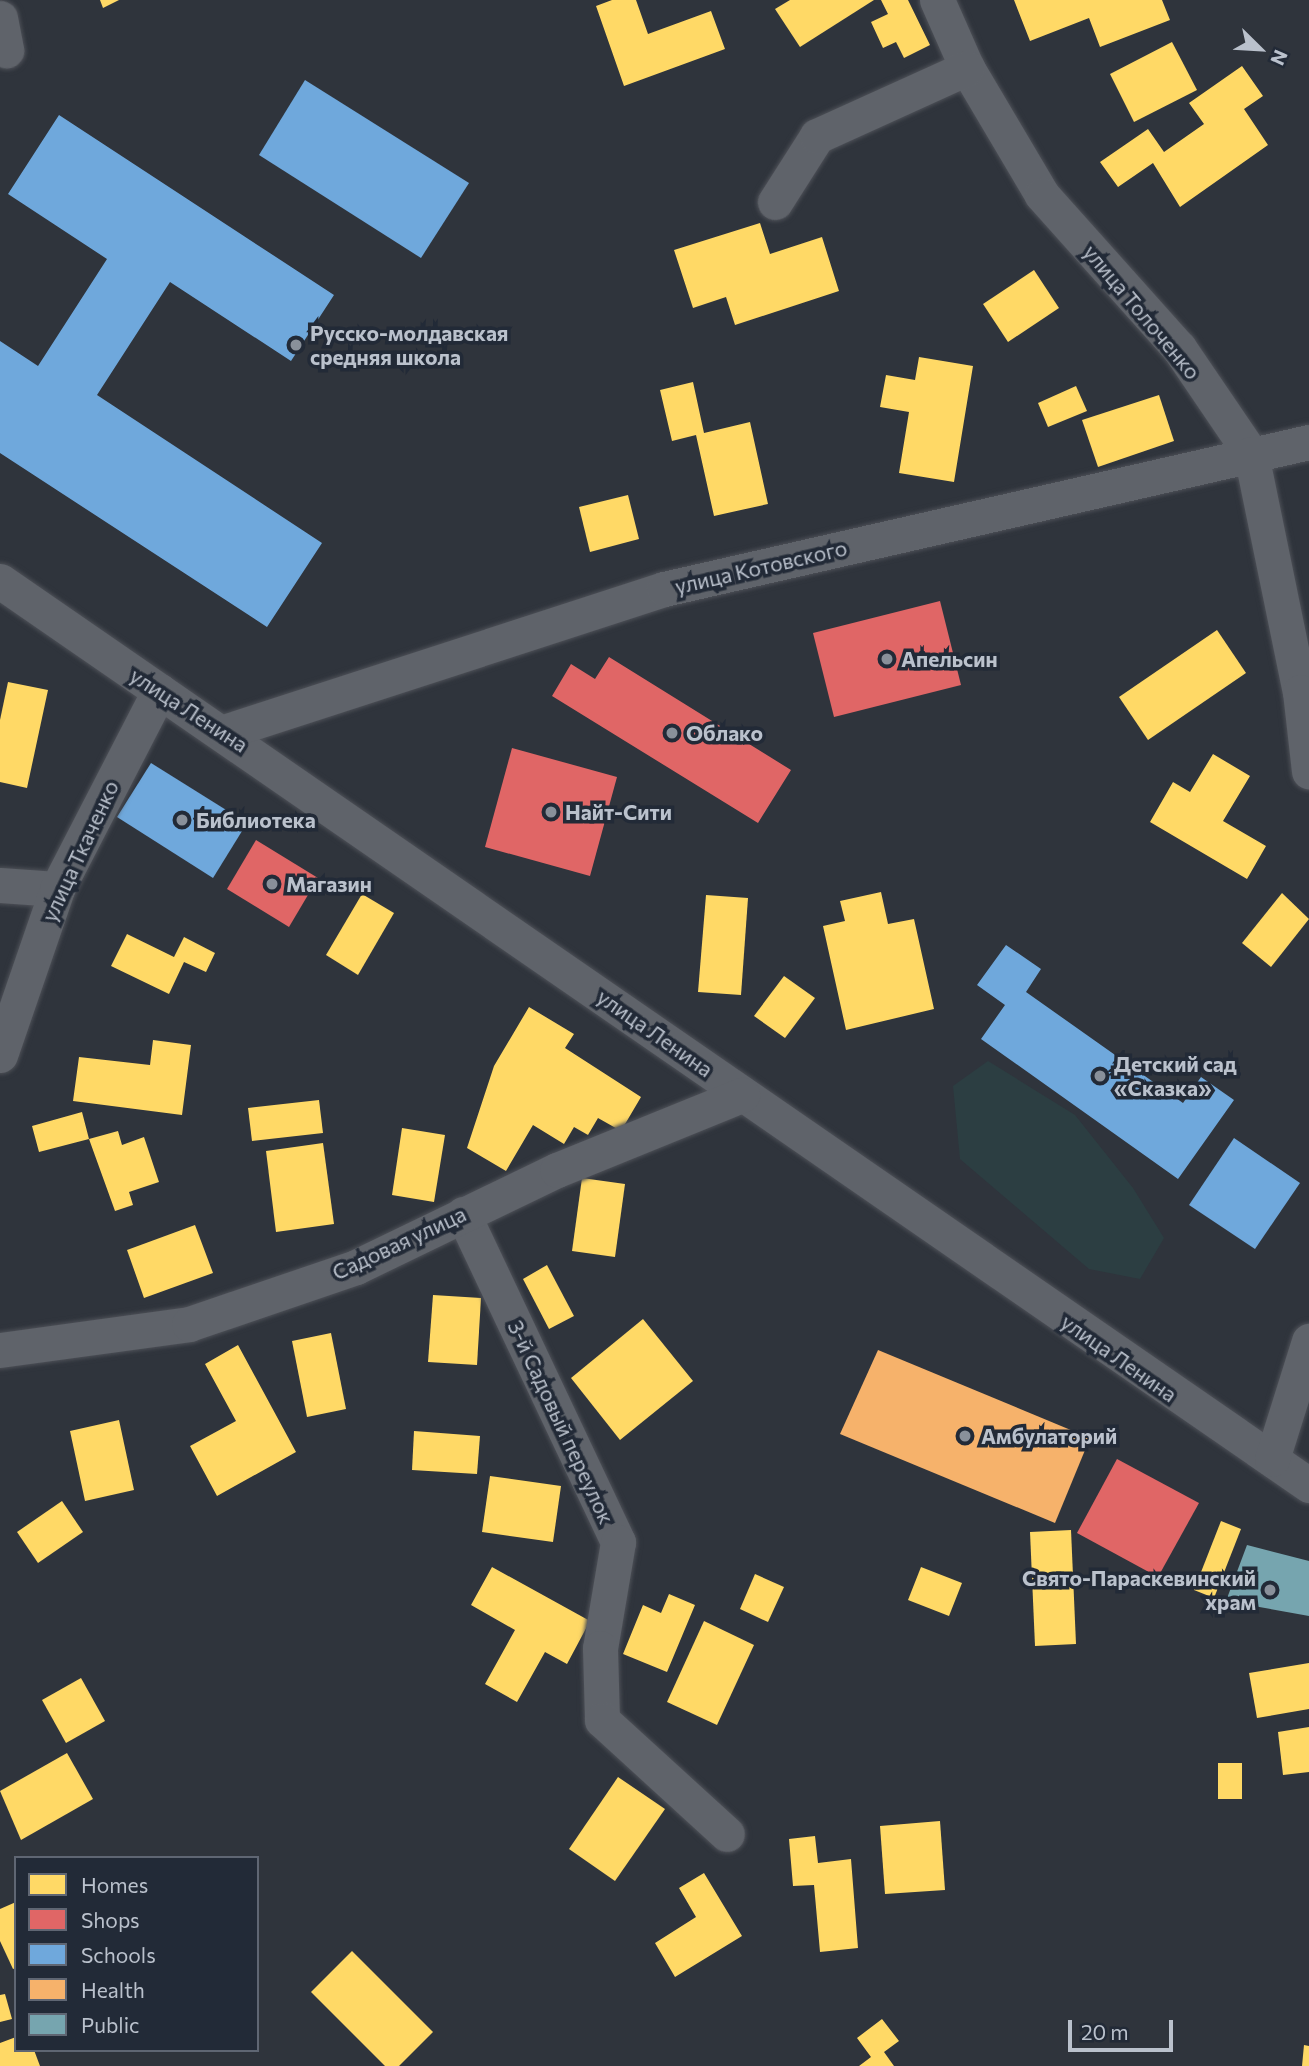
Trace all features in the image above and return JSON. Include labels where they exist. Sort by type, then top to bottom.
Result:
[{"type":"street","name":"улица Толоченко","points":[[937,0],[967,68],[1042,195],[1179,348],[1251,454],[1300,692],[1309,771]]},
{"type":"street","points":[[775,202],[817,136],[967,68]]},
{"type":"street","name":"улица Котовского","points":[[224,732],[664,589],[1309,442]]},
{"type":"street","name":"улица Ленина","points":[[0,581],[159,691],[224,732],[743,1095],[1309,1485]]},
{"type":"street","name":"улица Ткаченко","points":[[0,1055],[57,889],[159,691]]},
{"type":"street","points":[[0,885],[57,889]]},
{"type":"street","name":"Садовая улица","points":[[0,1350],[189,1324],[356,1267],[463,1214],[743,1095]]},
{"type":"street","name":"3-й Садовый переулок","points":[[463,1214],[618,1542],[600,1648],[602,1720],[727,1834]]},
{"type":"street","points":[[1272,1459],[1309,1341]]},
{"type":"shaded area","points":[[988,1061],[1075,1115],[1133,1188],[1164,1238],[1140,1279],[1089,1269],[960,1159],[953,1086]]},
{"type":"building: Homes","points":[[100,0],[119,0],[103,8]]},
{"type":"building: Homes","points":[[612,0],[636,0],[648,34],[711,11],[725,49],[624,86],[596,6]]},
{"type":"building: Homes","points":[[790,0],[874,0],[800,47],[775,9]]},
{"type":"building: Homes","points":[[881,0],[908,0],[930,45],[904,58],[896,42],[883,48],[871,22],[888,14]]},
{"type":"building: Homes","points":[[1014,0],[1162,0],[1170,20],[1100,47],[1089,18],[1030,41]]},
{"type":"building: Homes","points":[[1172,42],[1197,90],[1134,122],[1110,74]]},
{"type":"building: Homes","points":[[1242,66],[1263,96],[1244,109],[1268,145],[1180,207],[1153,163],[1118,187],[1100,162],[1148,129],[1164,152],[1204,124],[1189,103]]},
{"type":"building: Homes","points":[[760,223],[770,254],[822,237],[839,291],[735,325],[726,297],[693,308],[674,250]]},
{"type":"building: Homes","points":[[1034,270],[1059,308],[1008,342],[983,304]]},
{"type":"building: Homes","points":[[919,357],[973,366],[954,482],[899,473],[909,412],[880,407],[886,375],[915,380]]},
{"type":"building: Homes","points":[[693,382],[704,433],[750,422],[768,504],[714,516],[696,435],[672,441],[660,390]]},
{"type":"building: Homes","points":[[1076,386],[1087,411],[1048,427],[1038,403]]},
{"type":"building: Homes","points":[[1159,395],[1174,441],[1098,467],[1082,420]]},
{"type":"building: Homes","points":[[628,495],[639,539],[590,552],[579,507]]},
{"type":"building: Homes","points":[[1217,630],[1246,673],[1148,740],[1119,697]]},
{"type":"building: Homes","points":[[8,682],[48,690],[27,788],[0,782],[0,720]]},
{"type":"building: Homes","points":[[1213,754],[1250,776],[1223,821],[1266,846],[1247,879],[1150,822],[1173,782],[1190,792]]},
{"type":"building: Homes","points":[[881,892],[888,924],[914,919],[934,1009],[846,1030],[823,926],[845,921],[840,901]]},
{"type":"building: Homes","points":[[1282,893],[1309,919],[1271,967],[1242,943]]},
{"type":"building: Homes","points":[[362,894],[394,913],[358,975],[326,955]]},
{"type":"building: Homes","points":[[706,895],[748,898],[741,995],[698,992]]},
{"type":"building: Homes","points":[[127,934],[174,957],[184,937],[215,953],[206,972],[184,962],[169,994],[111,966]]},
{"type":"building: Homes","points":[[784,976],[815,998],[785,1038],[754,1016]]},
{"type":"building: Homes","points":[[529,1007],[574,1034],[565,1048],[641,1097],[621,1131],[598,1118],[588,1135],[574,1127],[564,1144],[533,1125],[506,1171],[467,1148],[494,1066]]},
{"type":"building: Homes","points":[[153,1040],[191,1045],[182,1115],[73,1101],[79,1057],[150,1065]]},
{"type":"building: Homes","points":[[319,1100],[323,1133],[252,1141],[248,1108]]},
{"type":"building: Homes","points":[[82,1112],[89,1139],[39,1152],[32,1126]]},
{"type":"building: Homes","points":[[402,1128],[445,1135],[434,1202],[392,1195]]},
{"type":"building: Homes","points":[[118,1131],[122,1145],[144,1137],[159,1182],[129,1192],[133,1205],[115,1211],[89,1139]]},
{"type":"building: Homes","points":[[323,1143],[334,1224],[276,1232],[266,1151]]},
{"type":"building: Homes","points":[[582,1178],[625,1184],[615,1257],[572,1251]]},
{"type":"building: Homes","points":[[195,1225],[213,1273],[144,1298],[127,1250]]},
{"type":"building: Homes","points":[[547,1265],[574,1316],[549,1329],[523,1279]]},
{"type":"building: Homes","points":[[433,1295],[481,1298],[477,1365],[428,1362]]},
{"type":"building: Homes","points":[[643,1319],[693,1381],[620,1440],[571,1378]]},
{"type":"building: Homes","points":[[331,1333],[346,1409],[307,1417],[292,1341]]},
{"type":"building: Homes","points":[[238,1345],[296,1452],[217,1496],[190,1446],[236,1421],[205,1364]]},
{"type":"building: Homes","points":[[119,1420],[134,1490],[85,1501],[70,1431]]},
{"type":"building: Homes","points":[[414,1431],[480,1436],[477,1474],[412,1470]]},
{"type":"building: Homes","points":[[490,1476],[561,1486],[553,1542],[482,1532]]},
{"type":"building: Homes","points":[[62,1501],[83,1532],[38,1563],[17,1532]]},
{"type":"building: Homes","points":[[1221,1521],[1241,1529],[1214,1598],[1194,1590]]},
{"type":"building: Homes","points":[[1071,1530],[1076,1644],[1035,1646],[1030,1532]]},
{"type":"building: Homes","points":[[492,1567],[590,1621],[567,1664],[545,1652],[517,1702],[485,1684],[515,1630],[471,1605]]},
{"type":"building: Homes","points":[[921,1567],[962,1583],[949,1616],[908,1600]]},
{"type":"building: Homes","points":[[755,1574],[784,1587],[768,1622],[740,1609]]},
{"type":"building: Homes","points":[[669,1594],[695,1605],[667,1672],[623,1654],[643,1605],[661,1613]]},
{"type":"building: Homes","points":[[704,1621],[754,1645],[717,1725],[667,1702]]},
{"type":"building: Homes","points":[[1309,1663],[1309,1709],[1257,1718],[1249,1673]]},
{"type":"building: Homes","points":[[81,1678],[105,1721],[66,1743],[42,1700]]},
{"type":"building: Homes","points":[[1309,1727],[1309,1772],[1283,1775],[1278,1732]]},
{"type":"building: Homes","points":[[67,1753],[93,1799],[21,1840],[0,1791]]},
{"type":"building: Homes","points":[[1218,1763],[1242,1763],[1242,1799],[1218,1799]]},
{"type":"building: Homes","points":[[618,1777],[665,1809],[615,1881],[569,1849]]},
{"type":"building: Homes","points":[[940,1821],[945,1890],[885,1894],[880,1826]]},
{"type":"building: Homes","points":[[815,1836],[818,1863],[851,1859],[858,1948],[820,1952],[814,1885],[793,1886],[789,1839]]},
{"type":"building: Homes","points":[[704,1873],[742,1936],[675,1977],[655,1943],[696,1917],[679,1888]]},
{"type":"building: Homes","points":[[14,1903],[13,1969],[0,1941],[0,1909]]},
{"type":"building: Homes","points":[[352,1951],[433,2032],[399,2066],[385,2066],[311,1992]]},
{"type":"building: Homes","points":[[5,1994],[12,2019],[0,2022],[0,1995]]},
{"type":"building: Homes","points":[[882,2019],[899,2041],[884,2052],[894,2066],[859,2066],[871,2057],[857,2038]]},
{"type":"building: Homes","points":[[14,2038],[14,2052],[35,2052],[40,2066],[0,2066],[0,2043]]},
{"type":"building: Homes","points":[[1304,2045],[1309,2046],[1309,2066],[1302,2066]]},
{"type":"building: Shops","name":"Апельсин","points":[[940,601],[961,685],[834,717],[813,633]]},
{"type":"building: Shops","name":"Облако","points":[[609,657],[791,770],[758,823],[552,696],[571,664],[595,679]]},
{"type":"building: Shops","name":"Найт-Сити","points":[[512,748],[617,777],[590,876],[485,847]]},
{"type":"building: Shops","name":"Магазин","points":[[256,840],[318,878],[289,927],[227,889]]},
{"type":"building: Shops","points":[[1117,1459],[1199,1503],[1158,1577],[1077,1533]]},
{"type":"building: Schools","points":[[305,80],[469,183],[421,258],[259,155]]},
{"type":"building: Schools","points":[[59,115],[334,295],[291,361],[170,282],[97,395],[322,543],[267,627],[0,453],[0,341],[38,366],[107,259],[8,194]]},
{"type":"building: Schools","name":"Библиотека","points":[[151,763],[247,823],[213,878],[117,817]]},
{"type":"building: Schools","points":[[1006,945],[1041,969],[1026,992],[1183,1103],[1201,1077],[1234,1100],[1178,1179],[981,1039],[1005,1005],[977,985]]},
{"type":"building: Schools","points":[[1234,1138],[1300,1183],[1255,1249],[1189,1205]]},
{"type":"building: Health","name":"Амбулаторий","points":[[878,1350],[1090,1438],[1055,1523],[840,1434]]},
{"type":"building: Public","name":"Свято-Параскевинский храм","points":[[1247,1545],[1309,1561],[1309,1616],[1226,1601]]},
{"type":"place","name":"Русско-молдавская средняя школа","points":[[296,345]]},
{"type":"place","name":"Апельсин","points":[[887,659]]},
{"type":"place","name":"Облако","points":[[672,733]]},
{"type":"place","name":"Найт-Сити","points":[[551,812]]},
{"type":"place","name":"Библиотека","points":[[182,820]]},
{"type":"place","name":"Магазин","points":[[272,884]]},
{"type":"place","name":"Детский сад «Сказка»","points":[[1100,1076]]},
{"type":"place","name":"Амбулаторий","points":[[965,1436]]},
{"type":"place","name":"Свято-Параскевинский храм","points":[[1270,1590]]}]
